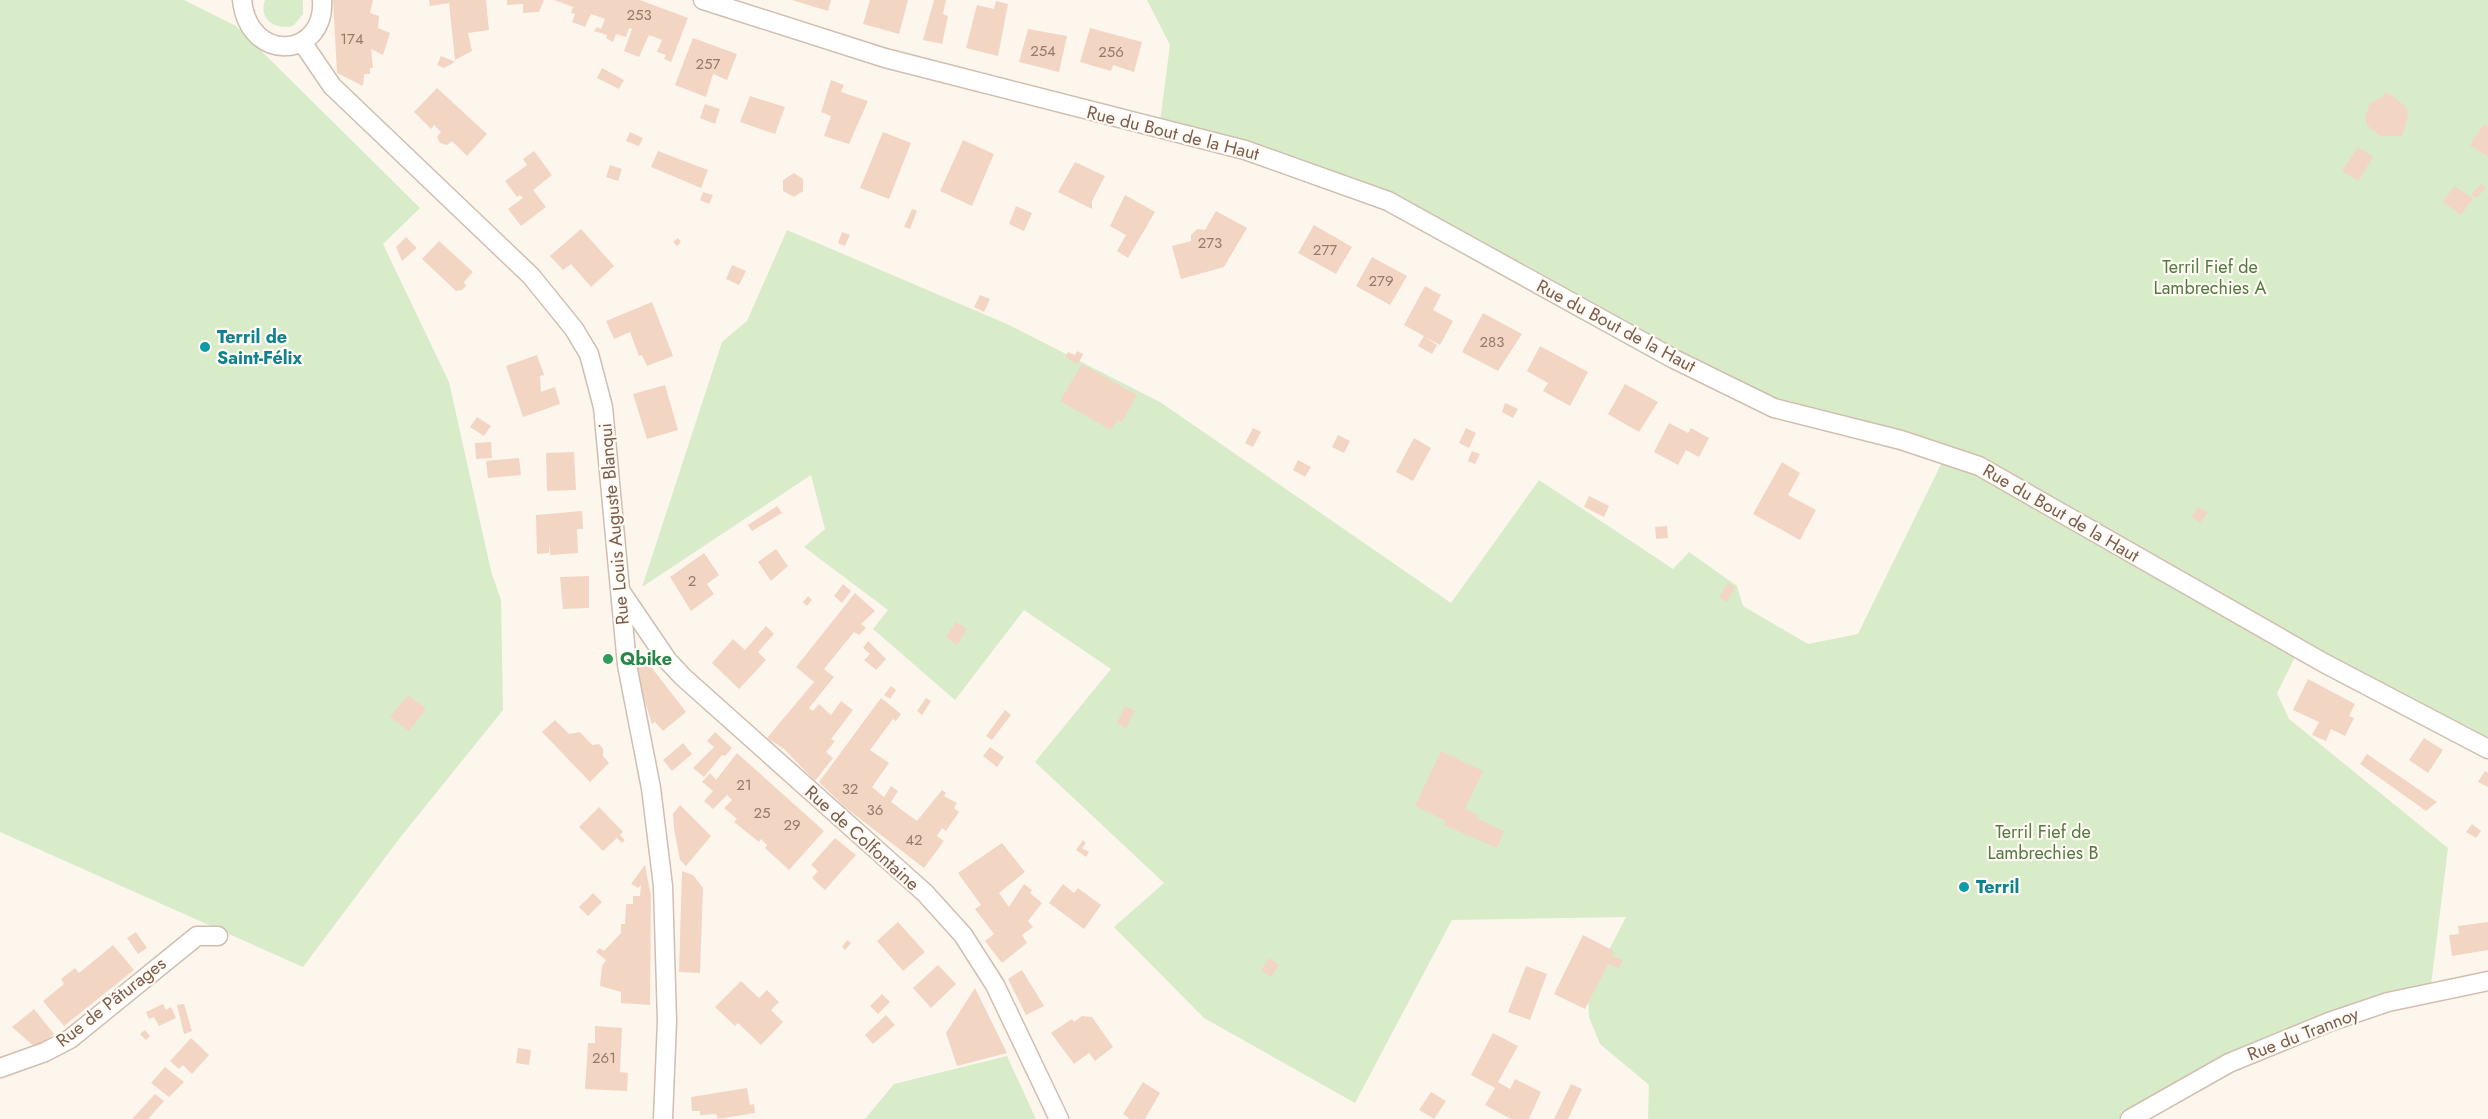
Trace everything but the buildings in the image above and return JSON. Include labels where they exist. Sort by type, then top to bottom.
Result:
[{"type":"street","points":[[242,0],[246,23],[260,39],[274,45],[290,46],[302,42],[318,25],[323,11],[322,0]]},
{"type":"street","name":"Rue du Bout de la Haut","points":[[705,0],[885,58],[1061,105],[1245,150],[1388,201],[1674,359],[1774,408],[1901,440],[1979,466],[2324,663],[2488,749]]},
{"type":"street","name":"Rue Louis Auguste Blanqui","points":[[302,42],[332,86],[531,276],[574,329],[589,354],[603,407],[627,665],[651,788],[663,886],[667,1021],[663,1119]]},
{"type":"street","name":"Rue de Colfontaine","points":[[620,590],[668,661],[683,677],[925,893],[963,935],[995,985],[1059,1119]]},
{"type":"street","name":"Rue de Pâturages","points":[[0,1068],[45,1052],[70,1038],[197,936],[218,936]]},
{"type":"street","name":"Rue du Trannoy","points":[[2130,1119],[2229,1063],[2329,1022],[2388,1002],[2488,981]]},
{"type":"green space","points":[[0,0],[184,0],[236,26],[420,208],[383,244],[449,382],[491,571],[501,600],[503,710],[399,839],[303,967],[0,832]]},
{"type":"green space","points":[[265,0],[303,0],[303,14],[293,26],[275,25],[266,18],[264,13]]},
{"type":"green space","points":[[1147,0],[2488,0],[2488,749],[2299,649],[2277,693],[2289,719],[2448,848],[2430,993],[2388,1002],[2122,1119],[1648,1119],[1649,1085],[1600,1044],[1589,1017],[1588,990],[1626,917],[1452,920],[1355,1103],[1204,1018],[1114,927],[1164,883],[1035,762],[1111,669],[1024,610],[955,700],[873,629],[888,610],[804,547],[825,529],[811,475],[642,587],[722,342],[747,321],[787,230],[1007,324],[1160,402],[1451,603],[1539,480],[1673,569],[1689,552],[1737,586],[1743,606],[1808,644],[1858,634],[1946,454],[1774,408],[1388,201],[1159,129],[1170,45]]},
{"type":"green space","points":[[1007,1056],[1036,1119],[865,1119],[894,1084]]},
{"type":"place","name":"Terril de Saint-Félix","points":[[205,347]]},
{"type":"place","name":"Qbike","points":[[608,659]]},
{"type":"place","name":"Terril","points":[[1964,887]]},
{"type":"park label","name":"Terril Fief de Lambrechies A","points":[[2210,277]]},
{"type":"park label","name":"Terril Fief de Lambrechies B","points":[[2043,842]]}]
